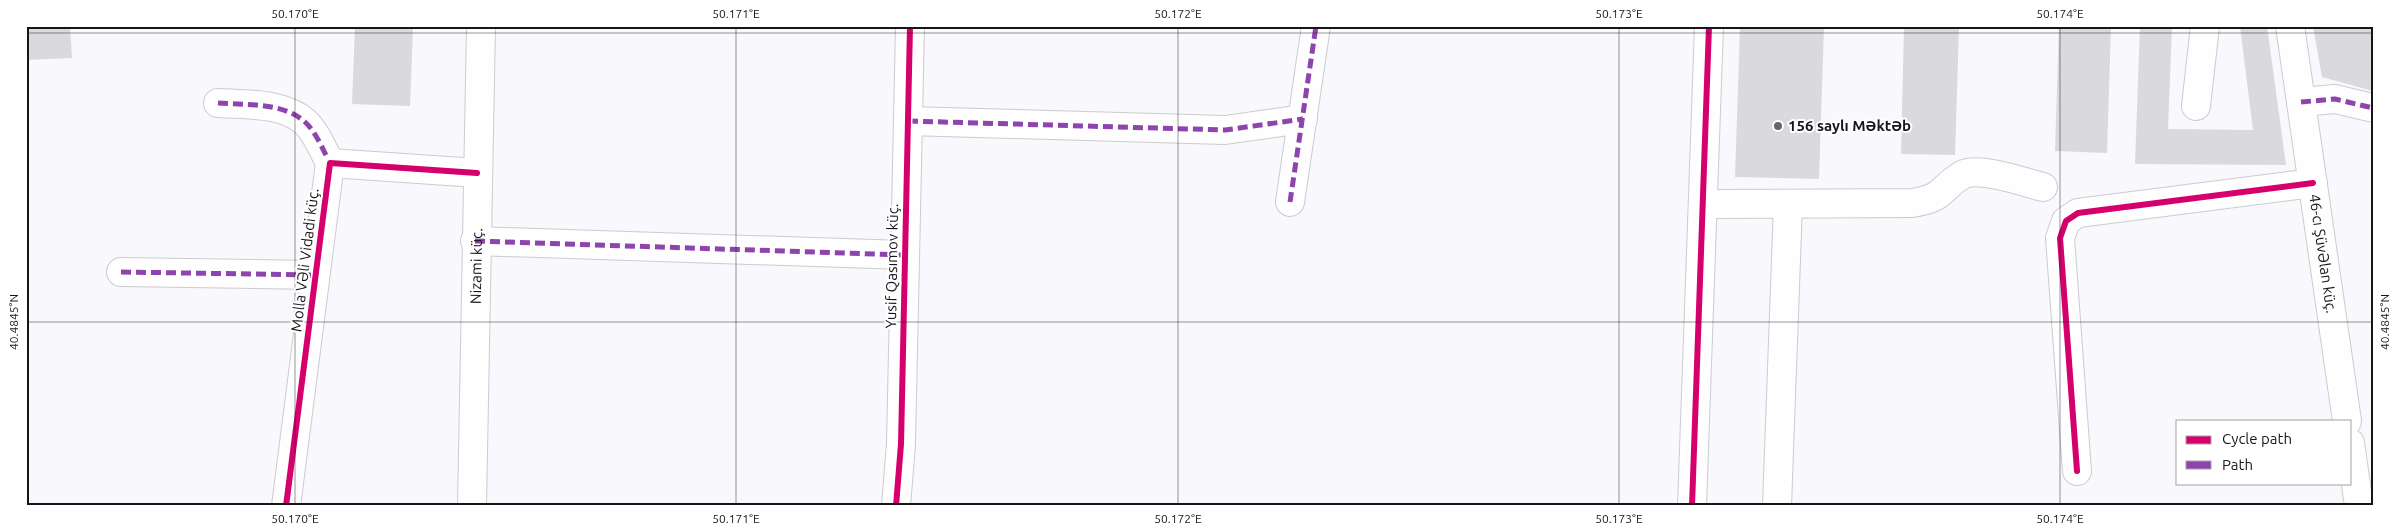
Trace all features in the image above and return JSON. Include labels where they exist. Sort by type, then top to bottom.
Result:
[{"type":"street","name":"Nizami küç.","points":[[472,506],[481,26]]},
{"type":"street","name":"Yusif Qasımov küç.","points":[[896,506],[901,444],[910,26]]},
{"type":"street","points":[[1290,202],[1316,26]]},
{"type":"street","points":[[1692,506],[1709,26]]},
{"type":"street","points":[[2196,106],[2205,26]]},
{"type":"street","name":"46-cı Şüvəlan küç.","points":[[2290,26],[2347,420]]},
{"type":"street","points":[[2301,102],[2335,99],[2373,108]]},
{"type":"street","points":[[218,103],[275,108],[306,122],[330,163],[477,173]]},
{"type":"street","points":[[908,121],[1224,130],[1303,119]]},
{"type":"street","name":"Molla Vəli Vidadi küç.","points":[[286,506],[330,163]]},
{"type":"street","points":[[1703,204],[1912,203],[1930,200],[1962,176],[1973,172],[2043,187]]},
{"type":"street","points":[[2077,471],[2060,238],[2066,221],[2078,213],[2312,183]]},
{"type":"street","points":[[1777,506],[1788,204]]},
{"type":"street","points":[[476,241],[905,255]]},
{"type":"street","points":[[121,272],[315,275]]},
{"type":"street","points":[[2352,457],[2359,506]]},
{"type":"building","points":[[26,26],[70,26],[72,58],[26,60]]},
{"type":"building","points":[[355,26],[413,26],[410,106],[352,104]]},
{"type":"building","points":[[1740,26],[1824,26],[1819,179],[1735,177]]},
{"type":"building","points":[[1904,26],[1959,26],[1955,155],[1901,154]]},
{"type":"building","points":[[2059,26],[2111,26],[2107,153],[2055,151]]},
{"type":"building","points":[[2140,26],[2172,26],[2168,129],[2253,130],[2240,26],[2267,26],[2286,165],[2135,164]]},
{"type":"building","points":[[2313,26],[2373,26],[2373,91],[2322,77]]},
{"type":"marked path","points":[[1290,202],[1316,26]]},
{"type":"marked path","points":[[2301,102],[2335,99],[2373,108]]},
{"type":"marked path","points":[[218,103],[263,106],[286,111],[296,116],[313,131],[330,163]]},
{"type":"marked path","points":[[908,121],[1225,130],[1303,119]]},
{"type":"marked path","points":[[475,241],[905,255]]},
{"type":"marked path","points":[[121,272],[315,275]]},
{"type":"cycle path","points":[[896,506],[901,444],[910,26]]},
{"type":"cycle path","points":[[1692,506],[1709,26]]},
{"type":"cycle path","points":[[286,506],[330,163],[477,173]]},
{"type":"cycle path","points":[[2077,471],[2060,238],[2066,221],[2078,213],[2313,183]]},
{"type":"place","name":"156 saylı Məktəb","points":[[1778,126]]}]
